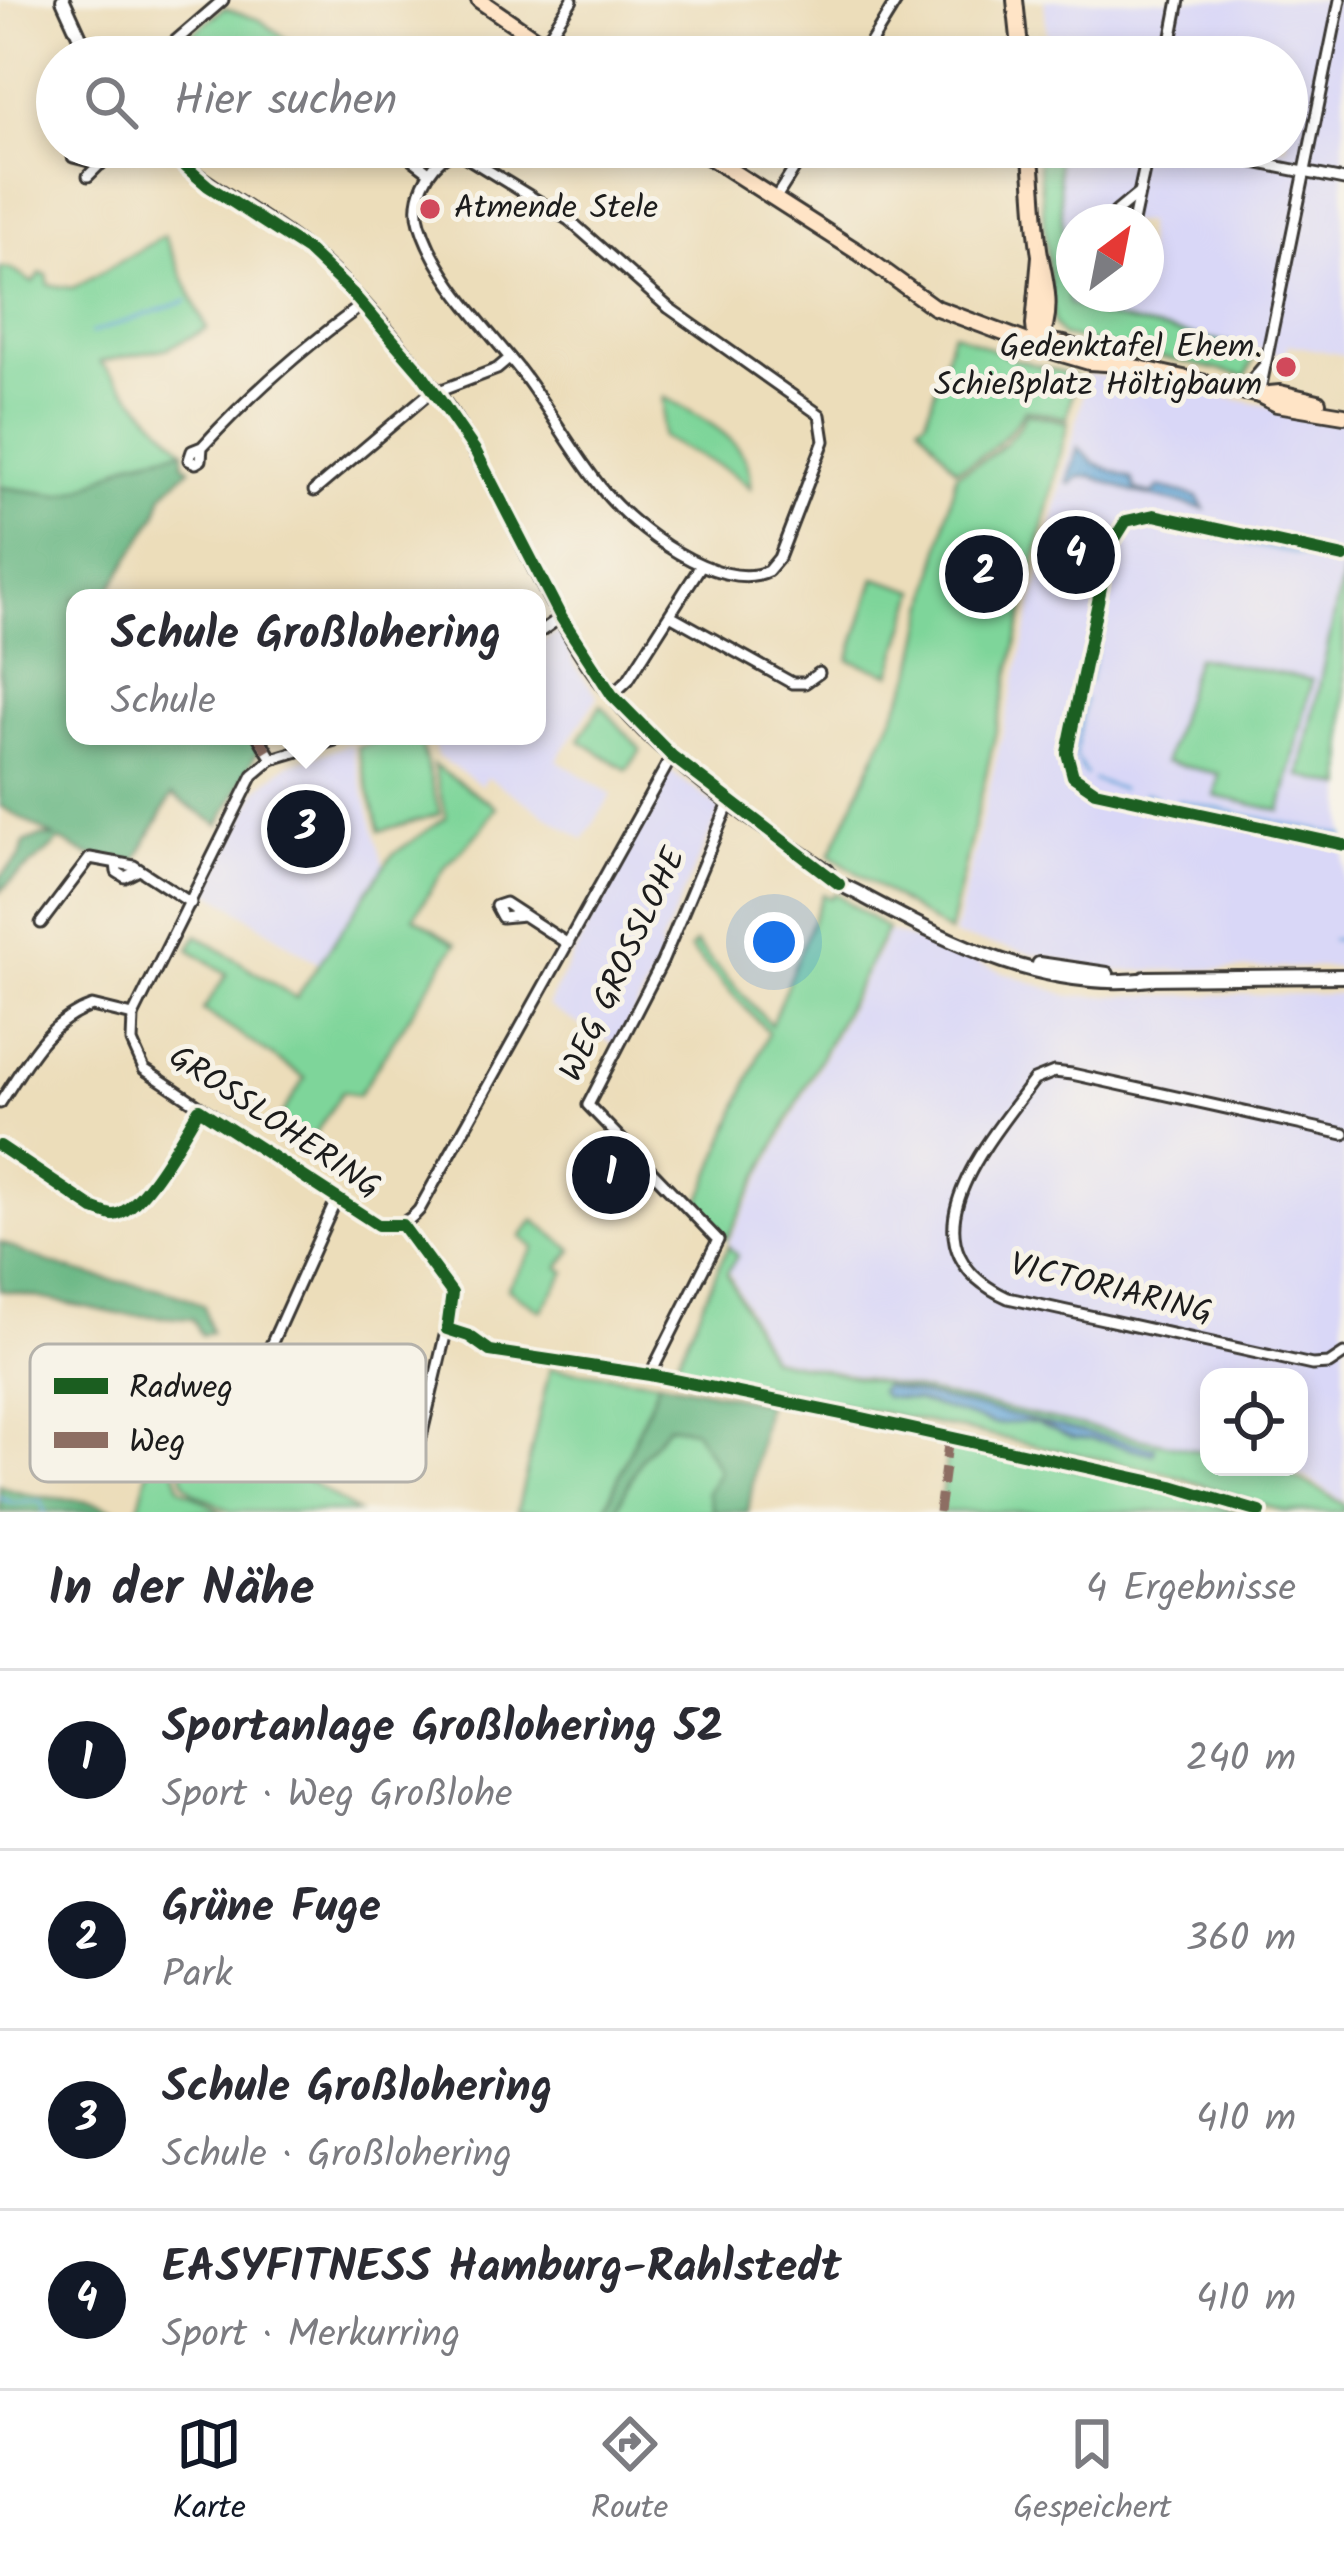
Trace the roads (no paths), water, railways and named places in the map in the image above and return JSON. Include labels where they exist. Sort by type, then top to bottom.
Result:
[{"type":"main road","points":[[479,0],[530,36]]},
{"type":"main road","points":[[1015,0],[1019,36]]},
{"type":"main road","points":[[727,168],[934,307],[999,332],[1052,345]]},
{"type":"main road","points":[[1032,168],[1052,345]]},
{"type":"main road","points":[[1040,254],[1035,335],[1052,345],[1089,362],[1121,364],[1259,395],[1277,404],[1344,411]]},
{"type":"main road","points":[[999,332],[1022,321],[1035,301]]},
{"type":"main road","points":[[1046,322],[1052,345]]},
{"type":"main road","points":[[1259,395],[1280,393],[1344,411]]},
{"type":"street","points":[[64,0],[80,36]]},
{"type":"street","points":[[182,36],[224,0]]},
{"type":"street","points":[[544,36],[572,0]]},
{"type":"street","points":[[875,36],[897,0]]},
{"type":"street","points":[[1172,36],[1179,0]]},
{"type":"street","points":[[1308,157],[1340,0]]},
{"type":"street","points":[[88,176],[96,168]]},
{"type":"street","points":[[187,168],[307,250],[362,304],[435,391],[501,494],[562,617],[612,695],[672,756],[826,871],[940,937],[1013,964],[1082,981],[1344,976]]},
{"type":"street","points":[[424,168],[429,172]]},
{"type":"street","points":[[432,168],[417,202],[420,224],[443,270],[605,494],[700,567],[752,576],[774,565],[824,441],[818,412],[680,316],[591,237],[483,168]]},
{"type":"street","points":[[775,199],[795,168]]},
{"type":"street","points":[[1136,204],[1144,168]]},
{"type":"street","points":[[1285,168],[1344,180]]},
{"type":"street","points":[[1259,395],[1306,168]]},
{"type":"street","points":[[1126,204],[1139,193]]},
{"type":"street","points":[[202,447],[297,352],[362,304]]},
{"type":"street","points":[[314,491],[435,391],[496,369],[510,358]]},
{"type":"street","points":[[1236,390],[1256,377],[1265,362]]},
{"type":"street","points":[[1265,362],[1269,385],[1280,393]]},
{"type":"street","points":[[1344,556],[1154,515],[1126,521],[1109,548],[1067,753],[1073,776],[1095,790],[1344,844]]},
{"type":"street","points":[[612,695],[628,680],[700,567]]},
{"type":"street","points":[[670,615],[784,680],[801,684],[819,673]]},
{"type":"street","points":[[546,628],[562,617]]},
{"type":"street","points":[[263,745],[272,759]]},
{"type":"street","points":[[0,1103],[58,1022],[92,1006],[133,1016],[253,776],[272,759],[318,745]]},
{"type":"street","name":"GROSSLOHERING","points":[[133,1016],[132,1042],[140,1063],[200,1109],[378,1225],[402,1226],[419,1210],[672,756]]},
{"type":"street","name":"WEG GROSSLOHE","points":[[650,1375],[718,1240],[588,1105],[662,962],[730,801]]},
{"type":"street","points":[[40,922],[90,858],[139,869],[191,903]]},
{"type":"street","points":[[523,915],[568,944]]},
{"type":"street","points":[[1013,964],[1151,979]]},
{"type":"street","name":"VICTORIARING","points":[[1344,1134],[1072,1074],[1045,1074],[1034,1080],[969,1170],[959,1189],[954,1221],[959,1250],[970,1271],[1008,1298],[1312,1364],[1329,1364],[1344,1354]]},
{"type":"street","points":[[0,1146],[94,1209],[111,1215],[126,1211],[143,1194],[200,1109]]},
{"type":"street","points":[[271,1344],[337,1198]]},
{"type":"street","points":[[402,1226],[447,1283],[453,1302],[426,1415]]},
{"type":"water","points":[[1078,447],[1094,463],[1132,479],[1136,490],[1152,494],[1160,487],[1198,497],[1205,509],[1132,492],[1091,476],[1071,484]]},
{"type":"water","points":[[883,1386],[1155,1448],[1153,1454],[1074,1438],[1035,1422],[994,1424],[915,1400],[885,1397],[879,1391]]},
{"type":"waterway","points":[[91,333],[187,301]]},
{"type":"waterway","points":[[1134,527],[1156,524],[1191,532]]},
{"type":"waterway","points":[[1102,621],[1116,556],[1128,531]]},
{"type":"waterway","points":[[1211,536],[1226,539]]},
{"type":"waterway","points":[[1248,544],[1329,561]]},
{"type":"waterway","points":[[1089,682],[1101,629]]},
{"type":"waterway","points":[[1085,699],[1075,755],[1086,775]]},
{"type":"waterway","points":[[1093,780],[1121,789]]},
{"type":"waterway","points":[[1144,793],[1156,796]]},
{"type":"waterway","points":[[1177,800],[1344,836]]},
{"type":"waterway","points":[[1331,940],[1344,939]]},
{"type":"waterway","points":[[0,1498],[13,1503],[41,1501],[45,1512]]},
{"type":"place","name":"Atmende Stele","points":[[430,209]]},
{"type":"place","name":"Gedenktafel Ehem. Schießplatz Höltigbaum","points":[[1286,367]]},
{"type":"place","name":"EASYFITNESS Hamburg-Rahlstedt","points":[[1076,555]]},
{"type":"place","name":"Grüne Fuge","points":[[984,574]]},
{"type":"place","name":"Schule Großlohering","points":[[306,829]]},
{"type":"place","name":"Sportanlage Großlohering 52","points":[[611,1175]]}]
